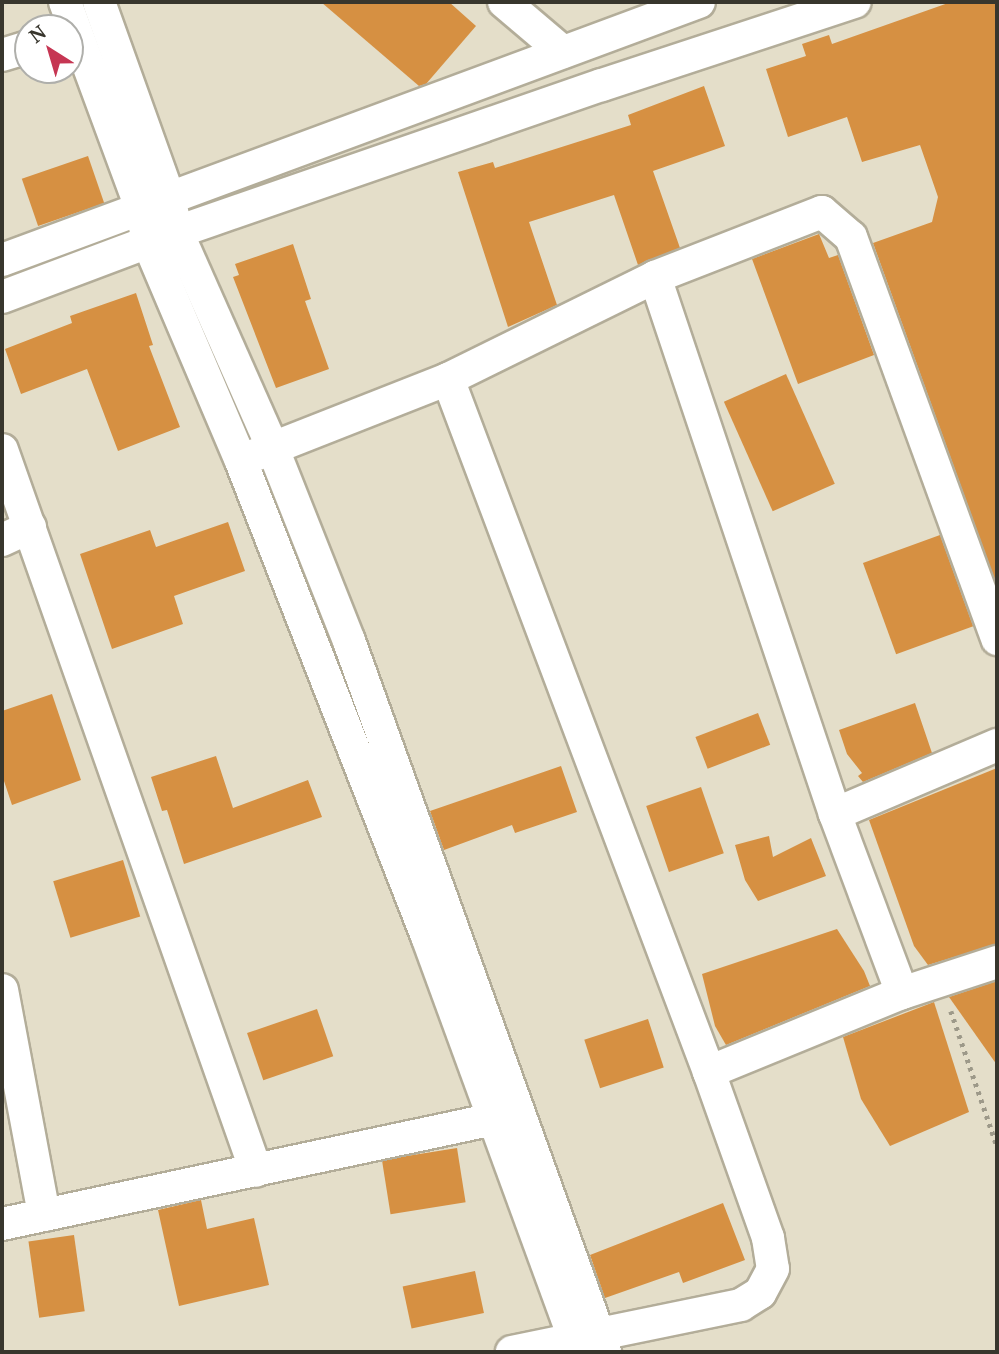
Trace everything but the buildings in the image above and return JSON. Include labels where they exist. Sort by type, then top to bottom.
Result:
[{"type":"street","points":[[504,2],[563,52]]},
{"type":"street","points":[[2,260],[699,2]]},
{"type":"street","points":[[2,297],[162,237],[602,85],[855,2]]},
{"type":"street","points":[[84,24],[102,9],[162,237],[241,461],[427,936],[494,1119],[590,1345]]},
{"type":"street","points":[[84,56],[155,203]]},
{"type":"street","points":[[241,461],[448,379],[655,277],[822,212],[851,237],[997,639]]},
{"type":"street","points":[[162,237],[273,449],[349,641],[590,1345]]},
{"type":"street","points":[[655,277],[835,814],[902,993]]},
{"type":"street","points":[[448,379],[709,1072],[768,1238],[773,1269],[760,1293],[741,1305],[590,1345],[512,1352]]},
{"type":"street","points":[[2,450],[256,1171]]},
{"type":"street","points":[[2,540],[30,527]]},
{"type":"street","points":[[835,814],[997,745]]},
{"type":"street","points":[[709,1072],[902,993],[997,962]]},
{"type":"street","points":[[2,990],[44,1215]]},
{"type":"street","points":[[2,1224],[494,1119]]},
{"type":"path","points":[[949,1006],[997,1146]]}]
